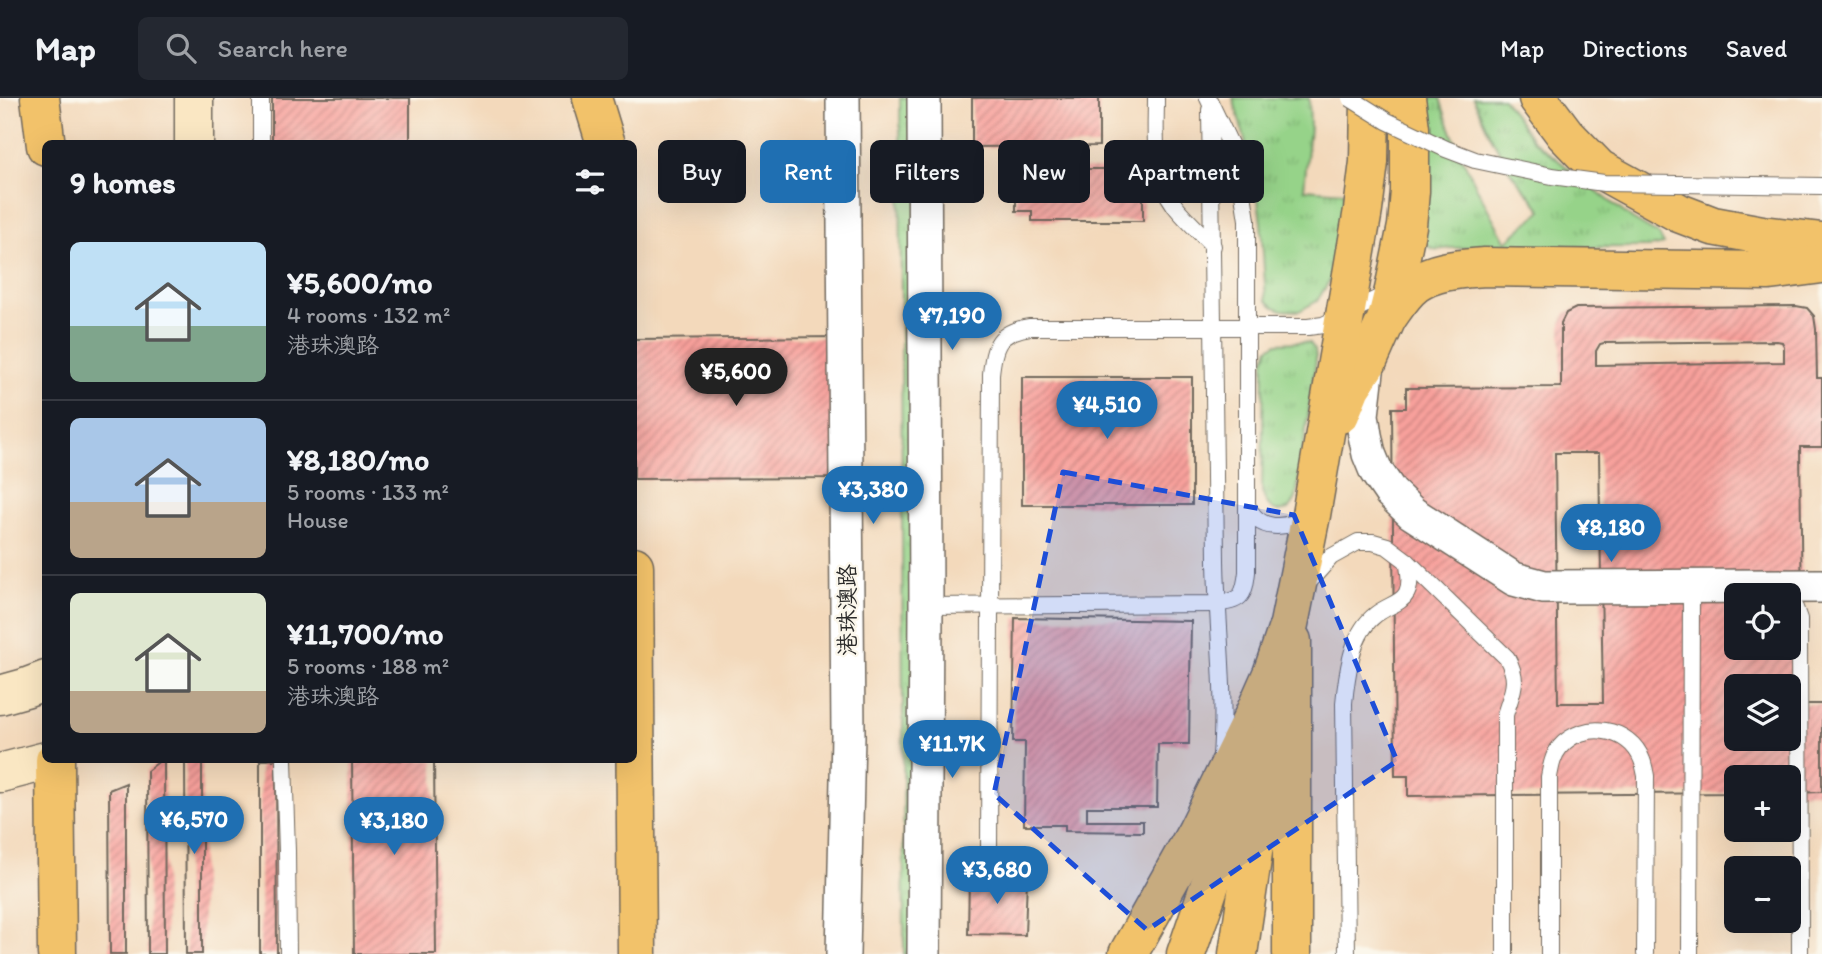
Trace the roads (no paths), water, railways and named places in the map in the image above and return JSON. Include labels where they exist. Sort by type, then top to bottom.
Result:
[{"type":"main road","points":[[40,98],[45,140]]},
{"type":"main road","points":[[194,98],[194,140]]},
{"type":"main road","points":[[592,98],[605,140]]},
{"type":"main road","points":[[1238,954],[1274,709],[1314,502],[1367,174],[1370,98]]},
{"type":"main road","points":[[1314,502],[1343,404],[1368,362],[1390,304],[1407,226],[1410,191],[1410,128],[1406,98]]},
{"type":"main road","points":[[1538,98],[1564,134],[1599,169],[1679,214],[1713,226],[1822,243]]},
{"type":"main road","points":[[1390,304],[1416,284],[1454,269],[1484,267],[1769,271],[1822,264]]},
{"type":"main road","points":[[1128,954],[1197,831],[1257,706],[1272,674],[1291,613]]},
{"type":"main road","points":[[1291,613],[1292,954]]},
{"type":"main road","points":[[0,695],[42,682]]},
{"type":"main road","points":[[1186,954],[1274,709]]},
{"type":"main road","points":[[0,773],[42,762]]},
{"type":"main road","points":[[52,763],[57,954]]},
{"type":"main road","points":[[636,763],[637,954]]},
{"type":"main road","points":[[1257,826],[1266,954]]},
{"type":"street","name":"港珠澳路","points":[[843,98],[848,735],[843,954]]},
{"type":"street","points":[[924,98],[924,954]]},
{"type":"street","points":[[1368,362],[1362,415],[1369,454],[1376,471],[1391,493],[1412,513],[1514,579],[1544,587],[1724,589]]},
{"type":"street","points":[[1801,590],[1822,586]]},
{"type":"lane","points":[[261,98],[261,140]]},
{"type":"lane","points":[[1156,98],[1156,153],[1160,179],[1174,205],[1213,246]]},
{"type":"lane","points":[[1350,98],[1387,121],[1446,149],[1475,160],[1552,176],[1604,183],[1822,186]]},
{"type":"lane","points":[[926,606],[1216,604],[1235,601],[1241,595],[1246,585],[1247,220],[1240,175],[1231,146],[1209,100]]},
{"type":"lane","points":[[1197,831],[1211,797],[1221,760],[1223,728],[1216,604],[1209,100]]},
{"type":"lane","points":[[989,853],[991,374],[993,352],[1002,337],[1016,329],[1030,327],[1324,325],[1345,315],[1390,304]]},
{"type":"lane","points":[[1247,505],[1251,515],[1258,521],[1274,526],[1294,524],[1314,502]]},
{"type":"lane","points":[[1291,613],[1317,571],[1331,558],[1358,542],[1373,542],[1387,546],[1407,561],[1507,658],[1513,668],[1515,680],[1514,692],[1505,715],[1505,954]]},
{"type":"lane","points":[[1347,954],[1344,703],[1347,680],[1361,631],[1383,608],[1405,598],[1409,589],[1410,572],[1407,561]]},
{"type":"lane","points":[[1690,954],[1691,587]]},
{"type":"lane","points":[[1799,660],[1800,954]]},
{"type":"lane","points":[[1549,954],[1549,777],[1552,761],[1560,747],[1573,736],[1589,730],[1605,730],[1621,735],[1634,746],[1642,760],[1646,776],[1645,954]]},
{"type":"lane","points":[[284,763],[288,954]]}]
